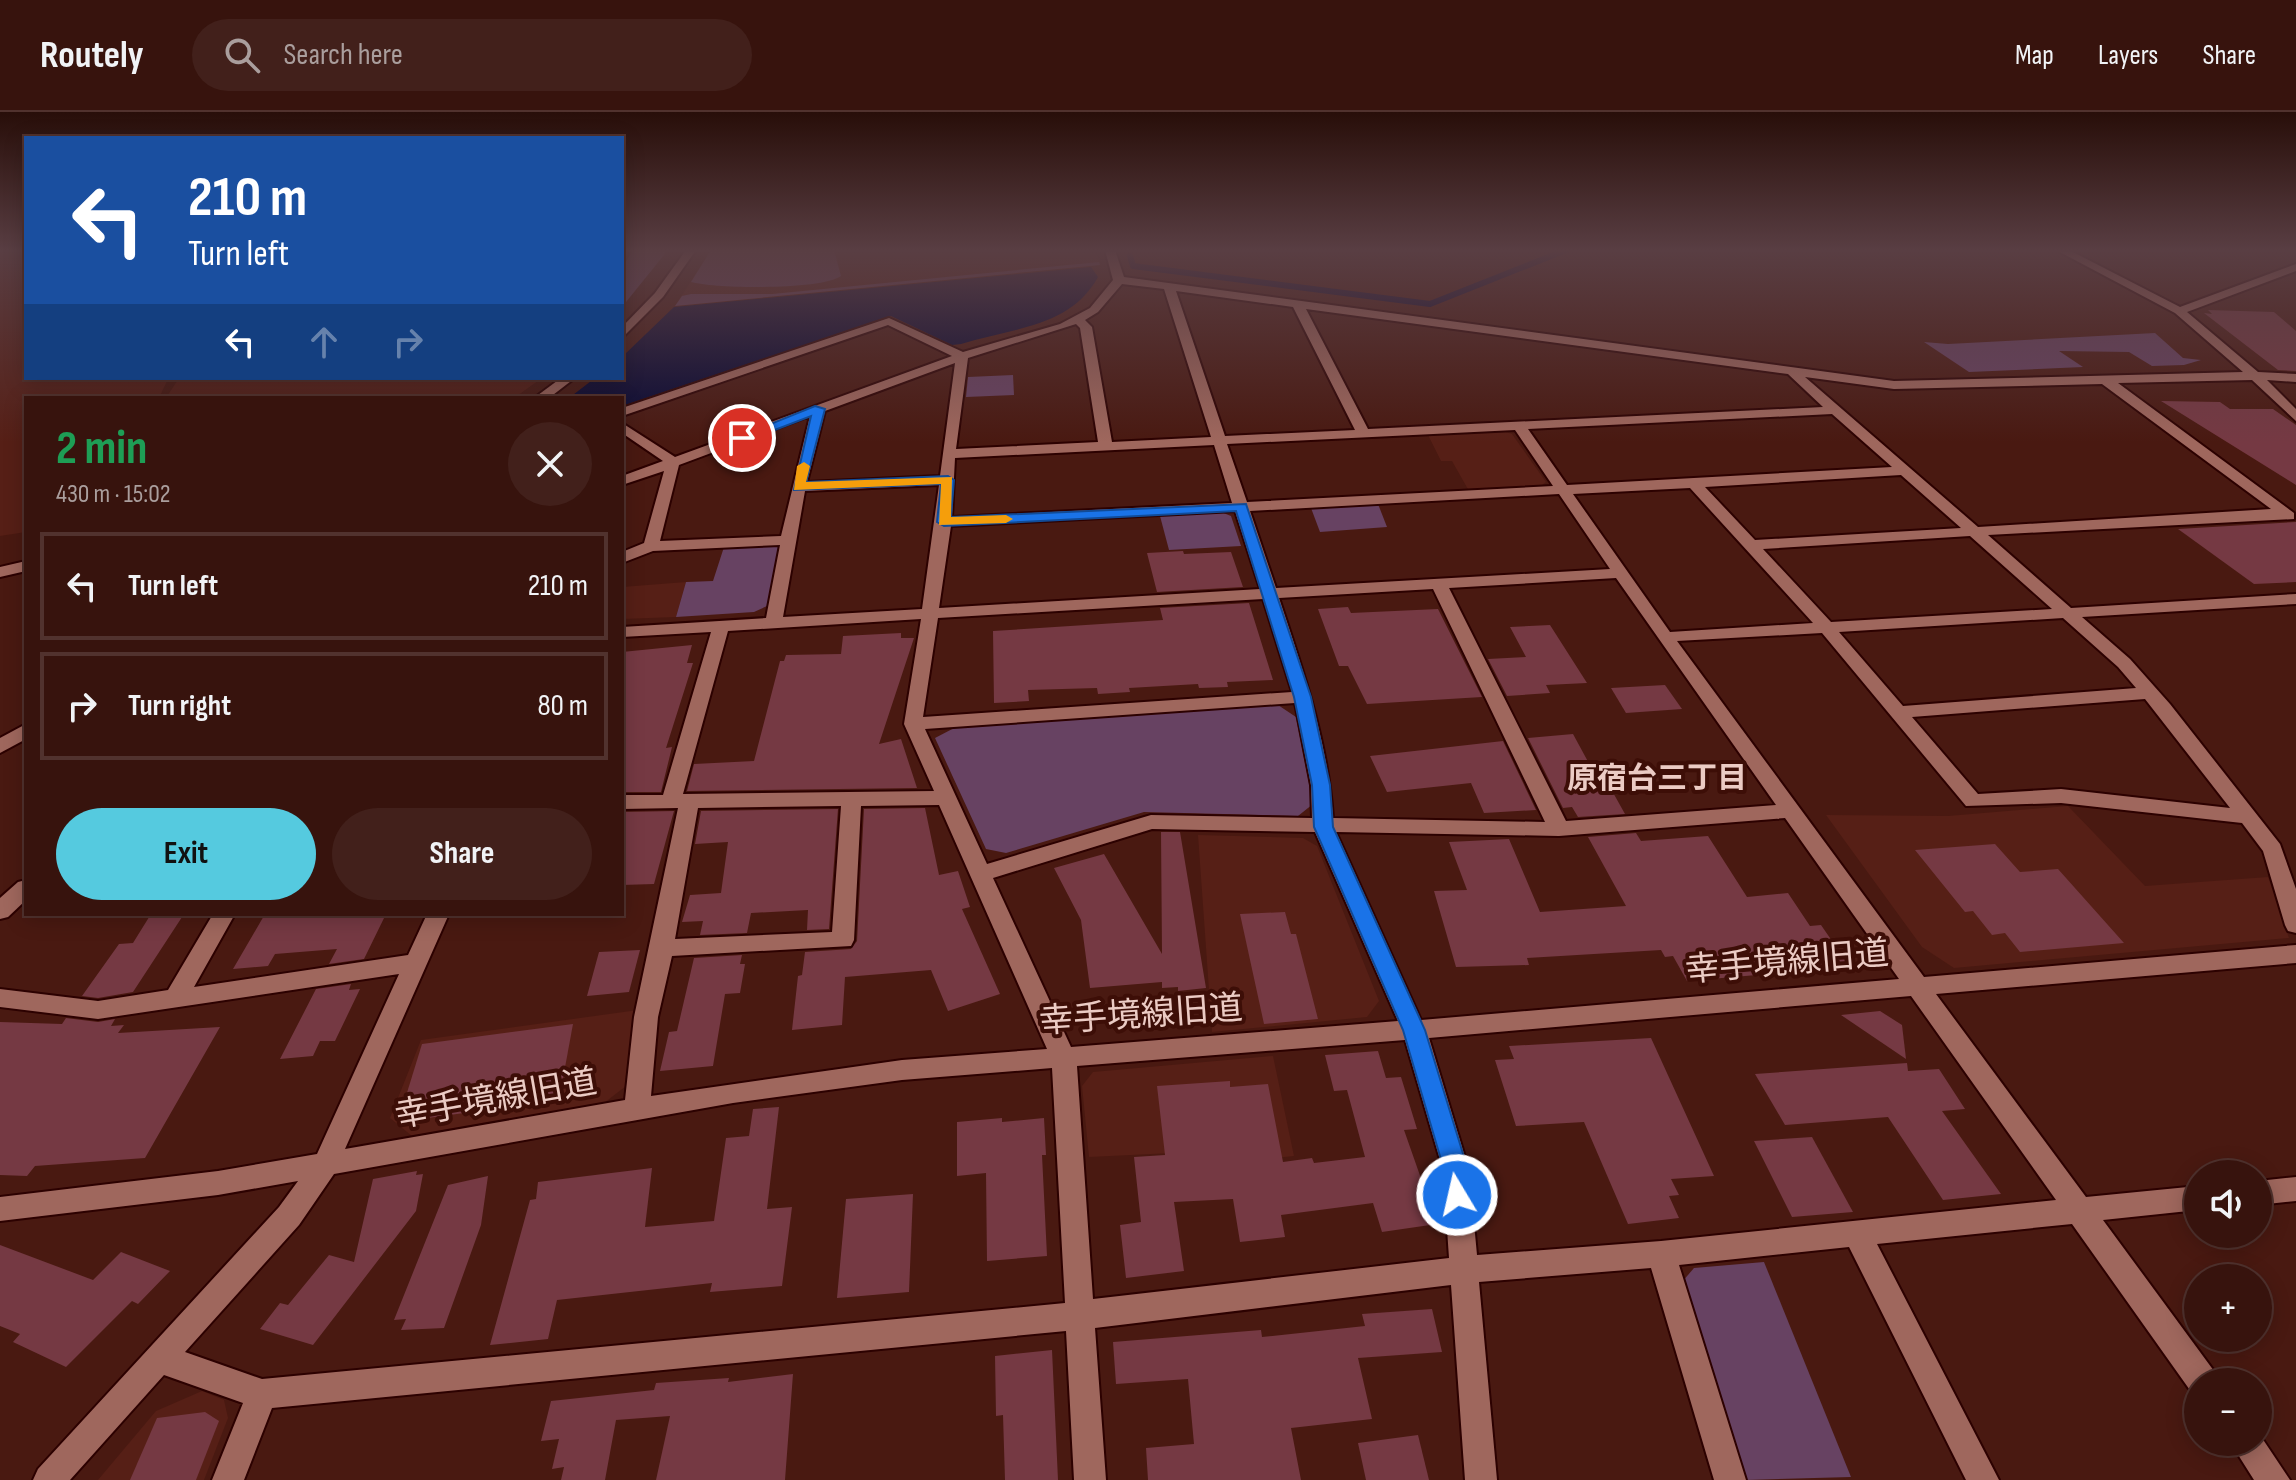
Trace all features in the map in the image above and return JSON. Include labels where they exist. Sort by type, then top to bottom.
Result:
[{"type":"street","points":[[624,332],[641,314]]},
{"type":"street","points":[[624,480],[962,356],[1078,320],[1086,314]]},
{"type":"street","points":[[1178,314],[1303,697],[1321,785],[1323,827],[1414,1030],[1456,1170],[1481,1480]]},
{"type":"street","points":[[1302,314],[1363,433]]},
{"type":"street","points":[[1362,314],[1915,387],[2255,376],[2296,378]]},
{"type":"street","points":[[2182,314],[2255,376],[2296,417]]},
{"type":"street","points":[[1078,320],[1086,327],[1106,447]]},
{"type":"street","points":[[624,411],[889,321],[962,356]]},
{"type":"street","points":[[962,356],[948,454],[944,522],[913,724],[1064,1058],[1077,1315],[1090,1480]]},
{"type":"street","points":[[1793,373],[2124,663],[2273,849],[2296,925]]},
{"type":"street","points":[[544,396],[566,380]]},
{"type":"street","points":[[2107,381],[2290,517]]},
{"type":"street","points":[[773,624],[798,487],[819,409]]},
{"type":"street","points":[[948,454],[1833,410]]},
{"type":"street","points":[[1518,425],[1665,637],[2193,1368]]},
{"type":"street","points":[[624,428],[673,462]]},
{"type":"street","points":[[651,546],[673,462]]},
{"type":"street","points":[[944,522],[1904,471]]},
{"type":"street","points":[[798,487],[948,480]]},
{"type":"street","points":[[1694,483],[1827,628],[1973,801],[2061,796],[2247,817]]},
{"type":"street","points":[[1750,545],[2290,517]]},
{"type":"street","points":[[624,557],[651,546],[788,540]]},
{"type":"street","points":[[0,572],[24,566]]},
{"type":"street","points":[[624,632],[1621,573]]},
{"type":"street","points":[[1439,584],[1559,829]]},
{"type":"street","points":[[1665,637],[2296,599]]},
{"type":"street","points":[[637,1111],[646,1017],[662,948],[680,801],[721,627]]},
{"type":"street","points":[[1896,712],[2148,693]]},
{"type":"street","points":[[913,724],[1303,697]]},
{"type":"street","points":[[0,747],[24,731]]},
{"type":"street","points":[[624,802],[945,798]]},
{"type":"street","points":[[662,948],[843,940],[851,801]]},
{"type":"street","points":[[980,874],[1151,822],[1559,829],[1790,811]]},
{"type":"street","points":[[0,911],[24,890]]},
{"type":"street","points":[[176,997],[223,916]]},
{"type":"street","points":[[49,1480],[289,1216],[325,1165],[437,916]]},
{"type":"street","name":"幸手境線旧道","points":[[6,1214],[325,1165],[812,1080],[2296,954]]},
{"type":"street","points":[[0,998],[98,1010],[416,963]]},
{"type":"street","points":[[2272,1192],[2296,1189]]},
{"type":"street","points":[[161,1359],[262,1394],[1077,1315],[1463,1270],[1661,1254],[2184,1199]]},
{"type":"street","points":[[1856,1232],[1983,1480]]},
{"type":"street","points":[[1661,1254],[1730,1480]]},
{"type":"street","points":[[228,1480],[262,1394]]},
{"type":"street","points":[[2256,1456],[2274,1480]]},
{"type":"shaded area","points":[[0,314],[24,314],[24,380],[171,380],[167,381],[160,396],[24,396],[24,532],[0,536]]},
{"type":"shaded area","points":[[667,314],[1060,314],[1038,324],[952,345],[891,316],[624,405],[624,396],[572,396],[592,380],[624,380],[624,355]]},
{"type":"shaded area","points":[[2155,333],[2183,358],[2201,360],[2184,365],[2152,366],[2129,352],[2059,351],[2083,367],[1969,372],[1924,342],[1948,344]]},
{"type":"shaded area","points":[[1013,375],[1014,395],[966,397],[968,377]]},
{"type":"shaded area","points":[[178,380],[539,380],[517,396],[167,396]]},
{"type":"shaded area","points":[[1500,430],[1512,434],[1546,482],[1541,486],[1469,491],[1452,461],[1441,461],[1427,433]]},
{"type":"shaded area","points":[[1378,504],[1387,527],[1320,532],[1311,508]]},
{"type":"shaded area","points":[[1221,512],[1231,516],[1241,546],[1169,550],[1160,516]]},
{"type":"shaded area","points":[[773,544],[779,547],[767,606],[754,612],[676,617],[686,582],[713,581],[724,547]]},
{"type":"shaded area","points":[[686,582],[676,617],[624,619],[624,587]]},
{"type":"shaded area","points":[[1275,703],[1296,717],[1313,804],[1298,816],[1144,812],[1006,853],[986,849],[935,738],[958,726]]},
{"type":"shaded area","points":[[2068,806],[2145,886],[2268,877],[2289,938],[1954,968],[1922,947],[1826,815],[1948,816]]},
{"type":"shaded area","points":[[1198,835],[1303,838],[1317,846],[1379,1001],[1367,1017],[1212,1032]]},
{"type":"shaded area","points":[[638,1010],[626,1086],[604,1103],[412,1136],[390,1118],[421,1040]]},
{"type":"shaded area","points":[[1273,1056],[1294,1156],[1196,1166],[1193,1152],[1089,1157],[1082,1086],[1093,1072]]},
{"type":"shaded area","points":[[1764,1262],[1851,1477],[1745,1480],[1682,1282],[1694,1268]]},
{"type":"shaded area","points":[[202,1391],[224,1400],[228,1418],[204,1480],[98,1480],[156,1411]]},
{"type":"building","points":[[2205,314],[2276,314],[2296,331],[2296,371],[2278,370]]},
{"type":"building","points":[[2161,401],[2220,402],[2230,409],[2273,409],[2296,425],[2296,485]]},
{"type":"building","points":[[2296,522],[2296,582],[2254,584],[2178,529]]},
{"type":"building","points":[[1183,551],[1184,554],[1231,552],[1243,587],[1157,592],[1147,553]]},
{"type":"building","points":[[1249,603],[1273,680],[1227,682],[1228,687],[1199,688],[1198,684],[1129,688],[1130,692],[1098,694],[1097,688],[1028,690],[1029,701],[994,703],[993,631],[1163,620],[1160,608]]},
{"type":"building","points":[[1348,607],[1351,613],[1438,609],[1482,697],[1367,704],[1348,666],[1339,666],[1318,609]]},
{"type":"building","points":[[1550,625],[1587,683],[1546,685],[1550,693],[1507,696],[1488,659],[1526,657],[1510,627]]},
{"type":"building","points":[[901,633],[901,638],[914,638],[879,744],[901,739],[917,788],[687,791],[694,764],[754,761],[780,661],[784,661],[786,655],[841,654],[843,636]]},
{"type":"building","points":[[692,645],[687,663],[693,663],[666,748],[672,747],[661,792],[624,792],[624,652]]},
{"type":"building","points":[[1665,685],[1682,709],[1626,713],[1611,688]]},
{"type":"building","points":[[1573,734],[1598,780],[1606,780],[1625,814],[1578,817],[1572,807],[1563,808],[1528,738]]},
{"type":"building","points":[[1503,741],[1536,810],[1484,813],[1471,783],[1387,792],[1370,756]]},
{"type":"building","points":[[925,808],[939,875],[958,871],[970,907],[962,909],[1000,994],[948,1011],[931,970],[845,977],[842,1025],[792,1030],[798,976],[802,975],[805,952],[851,949],[857,941],[864,809]]},
{"type":"building","points":[[838,809],[829,929],[807,930],[808,910],[751,913],[747,933],[700,935],[703,921],[682,922],[690,895],[721,893],[728,842],[695,844],[701,811]]},
{"type":"building","points":[[674,811],[654,884],[624,885],[624,812]]},
{"type":"building","points":[[1161,832],[1180,832],[1206,988],[1178,991],[1178,987],[1162,988],[1162,982],[1090,988],[1081,920],[1054,868],[1104,854],[1162,954]]},
{"type":"building","points":[[1636,833],[1641,841],[1708,836],[1747,897],[1788,893],[1810,926],[1821,925],[1850,967],[1687,981],[1673,956],[1665,957],[1661,950],[1527,958],[1529,965],[1456,967],[1434,891],[1467,890],[1449,842],[1509,839],[1540,912],[1626,906],[1588,837]]},
{"type":"building","points":[[1995,844],[2020,872],[2058,869],[2124,943],[2020,952],[2005,933],[1992,935],[1973,911],[1965,912],[1915,850]]},
{"type":"building","points":[[1285,912],[1291,934],[1296,934],[1318,1019],[1264,1024],[1240,914]]},
{"type":"building","points":[[150,916],[183,916],[133,992],[98,998],[82,996],[119,944],[133,943]]},
{"type":"building","points":[[264,916],[385,916],[364,959],[329,964],[337,949],[275,954],[268,966],[233,969]]},
{"type":"building","points":[[640,950],[629,992],[587,996],[599,952]]},
{"type":"building","points":[[742,955],[740,964],[745,964],[740,993],[725,994],[713,1066],[660,1071],[669,1032],[677,1031],[694,958]]},
{"type":"building","points":[[351,984],[349,990],[360,989],[335,1041],[320,1041],[313,1056],[280,1059],[316,989]]},
{"type":"building","points":[[1880,1011],[1902,1025],[1906,1059],[1841,1015]]},
{"type":"building","points":[[66,1018],[98,1022],[115,1019],[111,1026],[124,1025],[118,1033],[220,1027],[145,1158],[35,1166],[27,1176],[0,1175],[0,1022],[62,1024]]},
{"type":"building","points":[[573,1024],[559,1100],[398,1122],[422,1044]]},
{"type":"building","points":[[1651,1038],[1714,1176],[1671,1179],[1679,1195],[1669,1196],[1679,1218],[1628,1224],[1584,1122],[1516,1126],[1495,1060],[1514,1059],[1509,1046]]},
{"type":"building","points":[[1378,1051],[1386,1078],[1401,1077],[1417,1129],[1404,1130],[1437,1224],[1382,1232],[1373,1203],[1281,1215],[1285,1237],[1240,1242],[1233,1199],[1174,1202],[1184,1271],[1126,1278],[1120,1225],[1141,1222],[1134,1157],[1165,1155],[1157,1086],[1230,1081],[1230,1087],[1268,1084],[1283,1162],[1312,1158],[1314,1163],[1365,1157],[1347,1090],[1334,1091],[1325,1055]]},
{"type":"building","points":[[1907,1063],[1908,1071],[1939,1069],[1965,1109],[1942,1111],[2001,1194],[1943,1200],[1888,1117],[1785,1125],[1755,1074]]},
{"type":"building","points":[[779,1107],[767,1209],[792,1207],[782,1286],[710,1292],[712,1283],[557,1300],[548,1339],[490,1345],[530,1200],[536,1199],[538,1182],[652,1168],[645,1227],[714,1221],[726,1138],[749,1136],[753,1109]]},
{"type":"building","points":[[1002,1118],[1002,1122],[1044,1118],[1046,1155],[1042,1155],[1047,1256],[987,1261],[986,1173],[957,1176],[957,1122]]},
{"type":"building","points":[[1812,1137],[1853,1212],[1792,1217],[1754,1141]]},
{"type":"building","points":[[417,1171],[416,1175],[423,1174],[416,1211],[313,1345],[260,1329],[280,1303],[288,1305],[329,1255],[354,1262],[373,1179]]},
{"type":"building","points":[[488,1176],[481,1225],[444,1328],[401,1330],[406,1319],[394,1320],[448,1185]]},
{"type":"building","points":[[913,1194],[909,1292],[837,1298],[846,1199]]},
{"type":"building","points":[[0,1245],[93,1280],[121,1252],[170,1271],[138,1304],[132,1301],[66,1367],[13,1342],[20,1334],[0,1326]]},
{"type":"building","points":[[1432,1309],[1442,1352],[1358,1358],[1372,1419],[1291,1428],[1301,1480],[1148,1480],[1146,1448],[1194,1444],[1188,1379],[1116,1384],[1113,1342],[1261,1330],[1262,1337],[1365,1326],[1362,1314]]},
{"type":"building","points":[[1052,1350],[1058,1480],[1005,1480],[1003,1415],[996,1416],[995,1356]]},
{"type":"building","points":[[793,1374],[785,1480],[656,1480],[670,1416],[616,1420],[605,1480],[561,1480],[564,1467],[552,1469],[559,1439],[541,1441],[551,1401],[654,1390],[656,1383],[729,1378],[728,1382]]},
{"type":"building","points":[[205,1412],[219,1421],[196,1480],[130,1480],[157,1418]]},
{"type":"building","points":[[1418,1435],[1429,1480],[1366,1480],[1358,1443]]},
{"type":"slow traffic","points":[[804,466],[798,487],[948,480],[944,522],[1006,519]]},
{"type":"district","name":"原宿台三丁目","points":[[1657,779]]},
{"type":"route","points":[[742,438],[819,409],[798,487],[948,480],[944,522],[1241,507],[1303,697],[1321,785],[1323,827],[1414,1030],[1456,1170],[1457,1195]]}]
